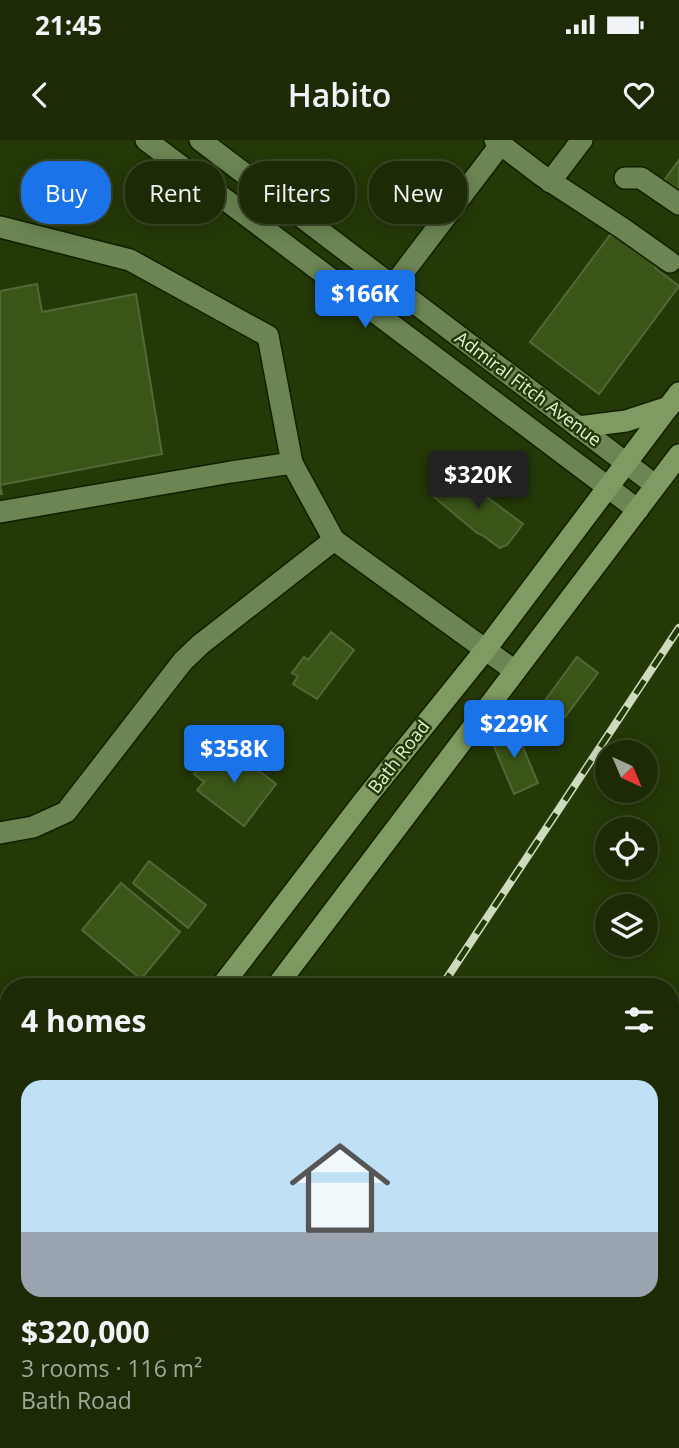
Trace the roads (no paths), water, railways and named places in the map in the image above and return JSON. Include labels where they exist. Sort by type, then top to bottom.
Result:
[{"type":"main road","points":[[578,427],[626,421],[674,400]]},
{"type":"main road","name":"Bath Road","points":[[228,978],[486,649],[674,400]]},
{"type":"main road","points":[[283,978],[679,455]]},
{"type":"street","name":"Admiral Fitch Avenue","points":[[146,140],[638,510]]},
{"type":"street","name":"Admiral Fitch Avenue","points":[[200,140],[655,485]]},
{"type":"street","points":[[550,182],[583,140]]},
{"type":"street","points":[[374,311],[498,142],[550,182],[670,262]]},
{"type":"street","points":[[625,178],[641,177],[679,204]]},
{"type":"street","points":[[0,227],[130,260],[268,336],[292,463],[334,540],[515,671]]},
{"type":"street","points":[[0,512],[292,463]]},
{"type":"street","points":[[0,833],[33,827],[66,812],[183,661],[334,540]]},
{"type":"railway","points":[[447,978],[679,628]]}]
